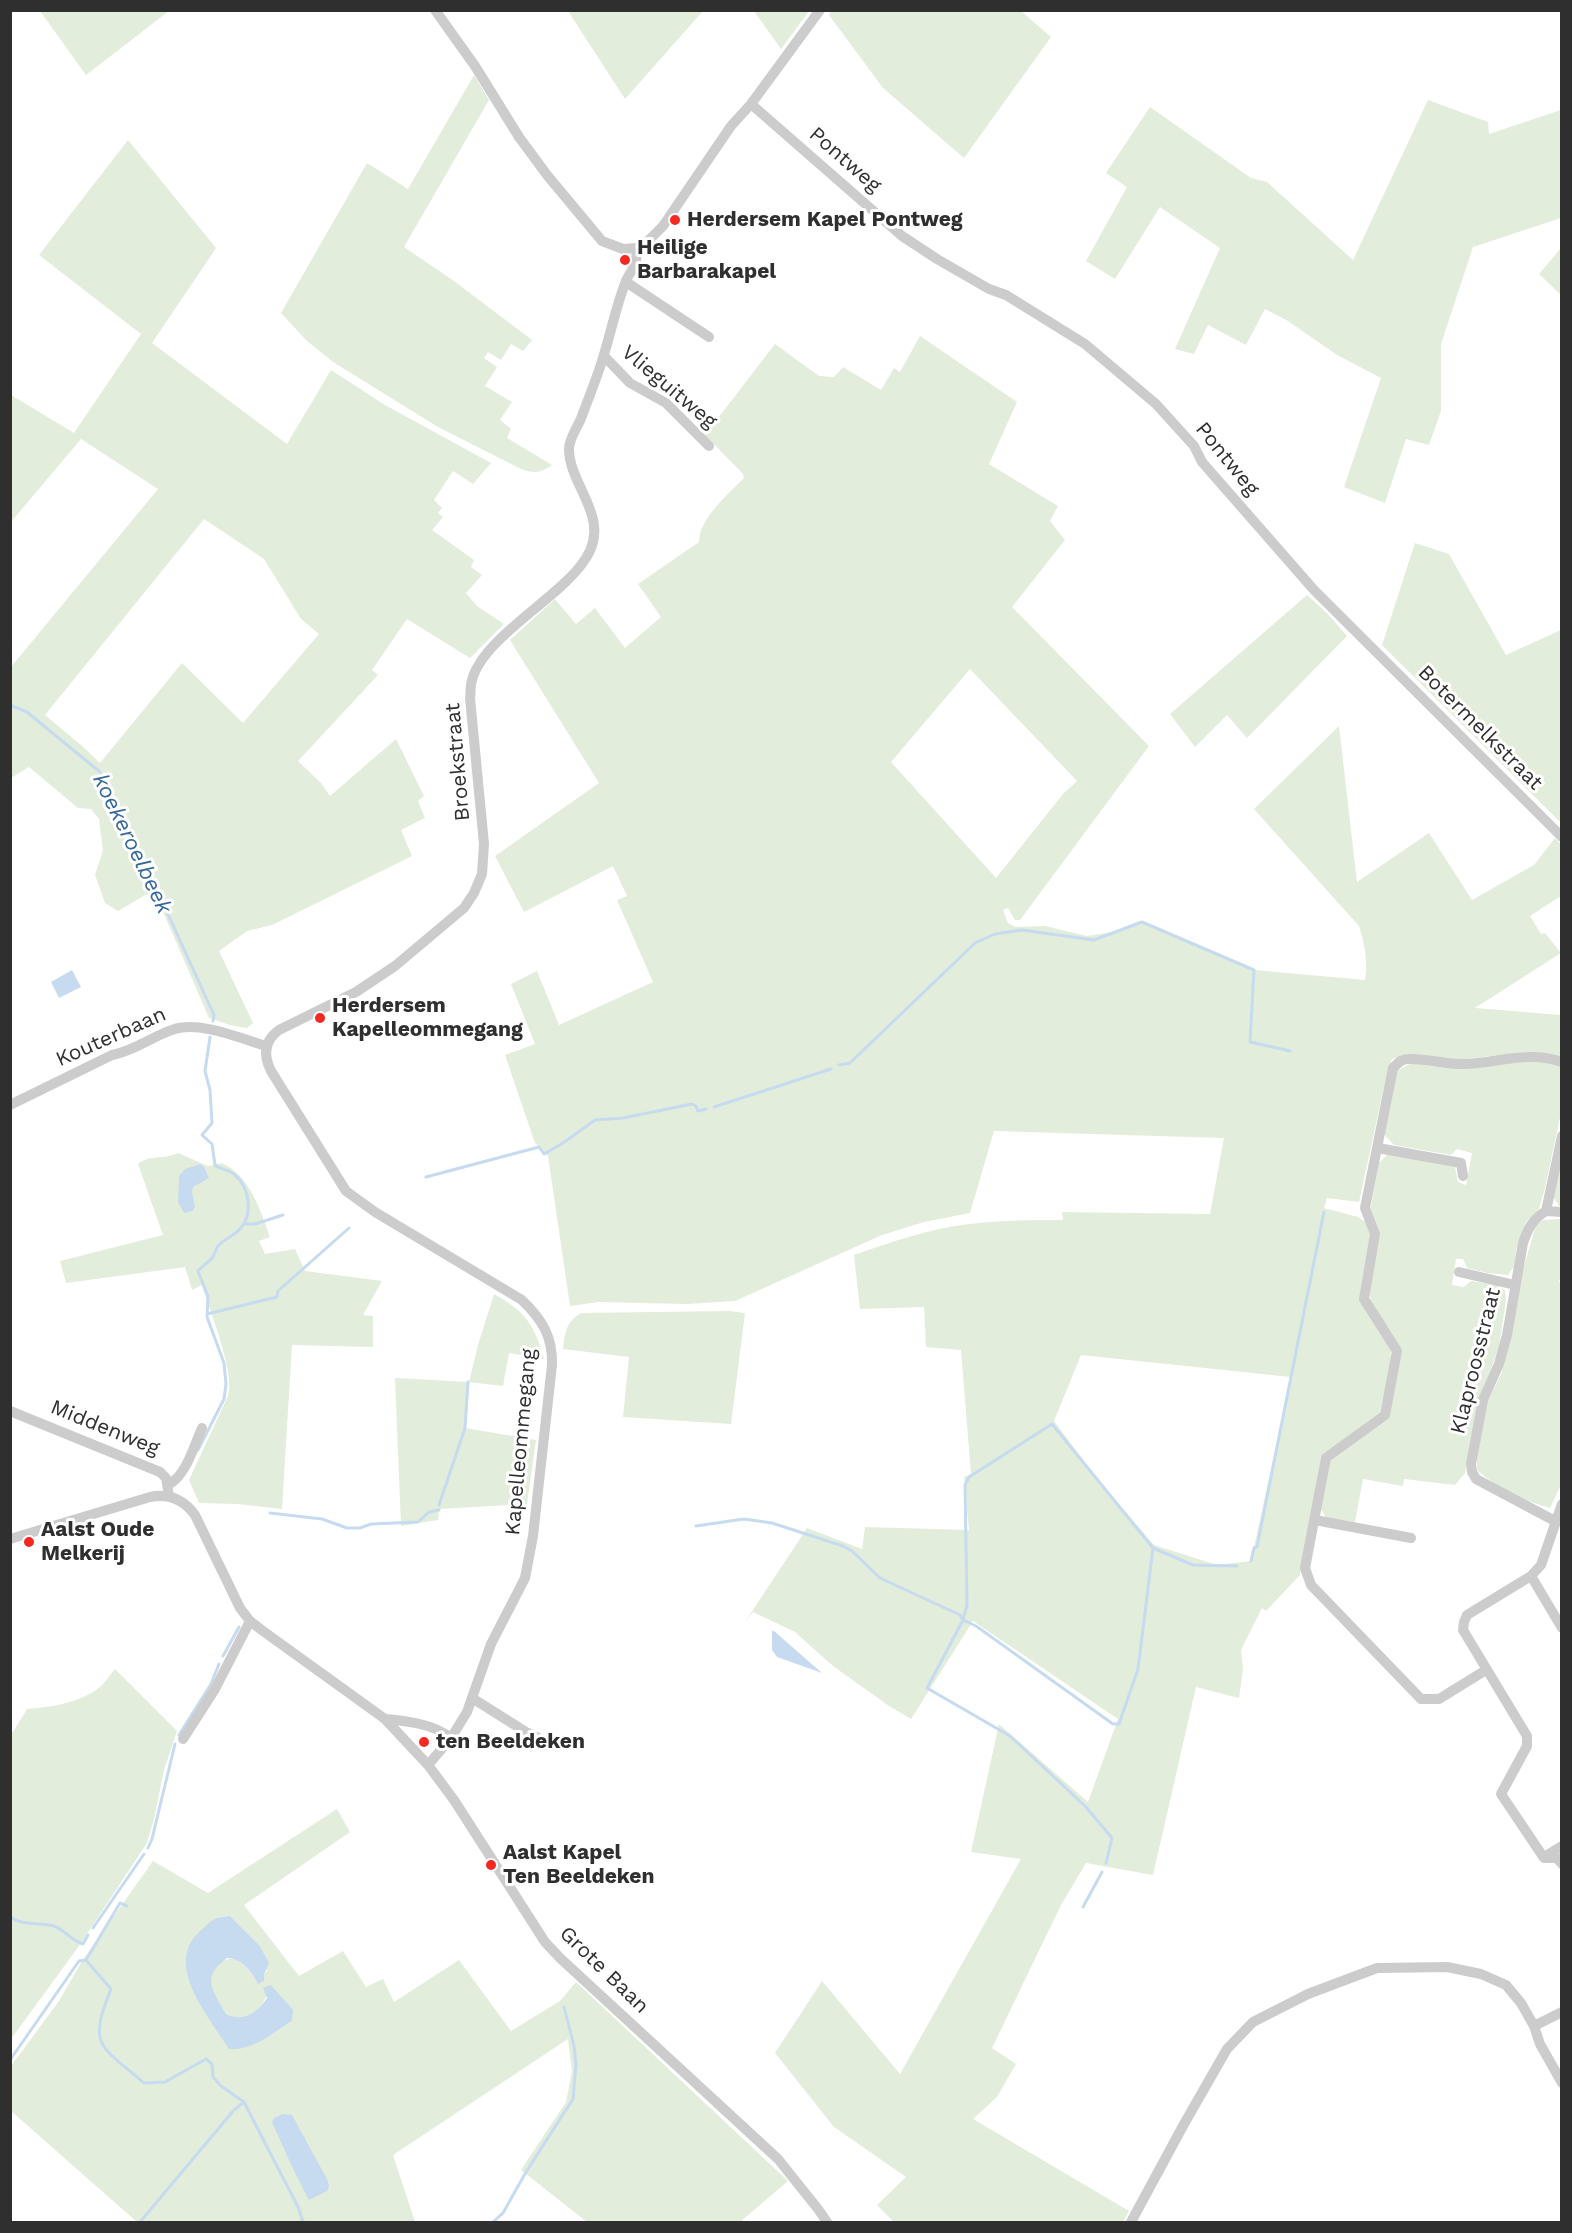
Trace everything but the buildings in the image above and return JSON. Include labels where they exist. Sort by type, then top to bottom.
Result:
[{"type":"street","points":[[435,10],[547,175],[602,241],[623,249],[636,248],[646,243],[663,226],[731,126],[751,104],[820,10]]},
{"type":"street","name":"Pontweg","points":[[751,104],[902,236],[988,289],[1006,295],[1085,344],[1128,379],[1156,404],[1194,446],[1202,462],[1252,520],[1314,590],[1370,647]]},
{"type":"street","name":"Broekstraat","points":[[266,1046],[279,1030],[362,988],[395,966],[464,909],[474,893],[482,874],[484,844],[470,698],[472,680],[487,653],[573,574],[587,557],[593,540],[594,519],[573,466],[569,452],[570,443],[580,423],[604,356],[626,282],[637,261],[636,248]]},
{"type":"street","points":[[626,282],[709,337]]},
{"type":"street","name":"Vlieguitweg","points":[[604,356],[630,383],[666,403],[709,446]]},
{"type":"street","name":"Botermelkstraat","points":[[1370,647],[1562,837]]},
{"type":"street","name":"Kouterbaan","points":[[10,1105],[112,1055],[123,1053],[173,1029],[196,1027],[266,1046]]},
{"type":"street","name":"Kapelleommegang","points":[[266,1046],[266,1057],[271,1071],[346,1191],[375,1212],[522,1300],[541,1320],[550,1341],[552,1365],[525,1578],[491,1644],[472,1698],[451,1738],[428,1765]]},
{"type":"street","points":[[1486,1670],[1439,1699],[1421,1699],[1311,1585],[1305,1568],[1326,1458],[1385,1415],[1398,1351],[1364,1299],[1375,1234],[1365,1208],[1393,1068],[1400,1061],[1409,1059],[1442,1064],[1464,1064],[1524,1056],[1562,1062]]},
{"type":"street","name":"Klaproosstraat","points":[[1555,1521],[1476,1479],[1471,1464],[1483,1400],[1499,1364],[1507,1335],[1528,1228],[1536,1217],[1546,1211],[1562,1136]]},
{"type":"street","points":[[1378,1148],[1461,1163],[1463,1176]]},
{"type":"street","points":[[1546,1211],[1562,1212]]},
{"type":"street","points":[[1459,1272],[1515,1285]]},
{"type":"street","name":"Middenweg","points":[[10,1411],[160,1472],[166,1478],[168,1491]]},
{"type":"street","points":[[10,1539],[168,1491],[202,1428]]},
{"type":"street","name":"Grote Baan","points":[[168,1491],[195,1515],[240,1608],[249,1621],[385,1719],[428,1765],[454,1800],[545,1942],[778,2159],[827,2223]]},
{"type":"street","points":[[1544,1858],[1501,1794],[1527,1746],[1527,1736],[1463,1630],[1467,1615],[1531,1576],[1541,1565],[1562,1504]]},
{"type":"street","points":[[1315,1520],[1411,1538]]},
{"type":"street","points":[[1531,1576],[1562,1628]]},
{"type":"street","points":[[183,1739],[215,1689],[249,1621]]},
{"type":"street","points":[[472,1698],[543,1740]]},
{"type":"street","name":"Grote Baan","points":[[385,1719],[404,1720],[443,1731],[451,1738]]},
{"type":"street","points":[[1544,1858],[1562,1846]]},
{"type":"street","points":[[1544,1858],[1557,1858],[1562,1864]]},
{"type":"street","points":[[1131,2223],[1227,2049],[1253,2022],[1308,1994],[1377,1968],[1447,1967],[1481,1974],[1506,1985],[1521,2003],[1562,2083]]},
{"type":"street","points":[[1534,2026],[1562,2012]]},
{"type":"green space","points":[[832,10],[1021,11],[1051,37],[964,158],[883,88],[829,15]]},
{"type":"green space","points":[[40,11],[169,11],[86,75]]},
{"type":"green space","points":[[568,11],[703,11],[625,99]]},
{"type":"green space","points":[[754,11],[809,11],[781,49]]},
{"type":"green space","points":[[474,75],[489,100],[404,247],[454,281],[532,340],[523,351],[511,344],[501,360],[488,352],[484,358],[497,367],[485,386],[512,402],[500,420],[511,429],[507,438],[552,465],[537,472],[521,469],[438,427],[333,362],[307,341],[281,313],[367,163],[408,189]]},
{"type":"green space","points":[[1428,100],[1488,122],[1489,134],[1561,110],[1561,218],[1473,247],[1441,344],[1441,411],[1429,445],[1406,439],[1385,503],[1344,487],[1381,378],[1337,355],[1288,321],[1265,309],[1246,345],[1208,325],[1194,354],[1175,349],[1220,248],[1160,207],[1115,279],[1086,261],[1127,187],[1106,173],[1150,107],[1251,178],[1267,182],[1353,260]]},
{"type":"green space","points":[[128,140],[216,248],[152,343],[287,444],[331,370],[385,405],[491,463],[473,484],[453,471],[434,500],[442,508],[438,513],[443,517],[432,530],[474,560],[471,567],[482,575],[466,593],[477,606],[504,624],[470,658],[407,619],[372,670],[378,675],[298,761],[321,783],[330,796],[396,739],[424,796],[418,801],[425,818],[401,830],[412,856],[272,925],[247,931],[219,951],[253,1023],[247,1028],[209,1018],[161,907],[147,894],[118,911],[105,903],[95,875],[103,850],[99,819],[91,809],[78,808],[29,767],[11,778],[11,667],[158,489],[81,439],[11,522],[11,395],[74,433],[141,334],[39,255]],"holes":[[[204,519],[264,559],[301,619],[319,634],[243,723],[182,663],[100,763],[45,715]]]},
{"type":"green space","points":[[1561,248],[1561,295],[1539,274]]},
{"type":"green space","points":[[920,336],[1017,402],[989,464],[1058,506],[1050,521],[1065,540],[1012,607],[1149,746],[1020,920],[1015,920],[1008,908],[1003,910],[1008,923],[1015,927],[1045,926],[1087,936],[1113,932],[1139,921],[1254,970],[1365,980],[1365,953],[1359,926],[1254,809],[1339,726],[1357,882],[1429,833],[1472,900],[1534,865],[1555,838],[1561,844],[1561,896],[1530,916],[1541,934],[1545,933],[1561,953],[1475,1008],[1561,1015],[1561,1057],[1524,1052],[1440,1060],[1411,1054],[1392,1059],[1359,1202],[1327,1198],[1324,1208],[1358,1217],[1367,1223],[1371,1237],[1362,1283],[1391,1349],[1390,1369],[1380,1412],[1321,1457],[1300,1575],[1266,1611],[1262,1608],[1241,1650],[1243,1669],[1239,1698],[1196,1687],[1153,1875],[1086,1863],[1061,1905],[992,2048],[1016,2064],[997,2097],[973,2119],[1129,2211],[1123,2222],[894,2222],[877,2205],[906,2177],[834,2127],[775,2053],[822,1981],[900,2074],[1021,1859],[971,1852],[999,1724],[1088,1802],[1118,1719],[973,1621],[911,1719],[833,1666],[795,1632],[753,1612],[745,1622],[807,1528],[862,1549],[865,1527],[969,1530],[964,1477],[971,1474],[961,1350],[926,1347],[924,1307],[860,1309],[854,1255],[940,1229],[993,1222],[1063,1220],[1062,1212],[1210,1214],[1224,1138],[994,1131],[970,1213],[924,1222],[882,1235],[735,1301],[687,1304],[599,1302],[570,1306],[548,1156],[535,1143],[505,1055],[535,1044],[511,984],[537,971],[559,1025],[653,982],[617,900],[627,896],[613,866],[524,912],[495,856],[599,783],[510,640],[555,599],[576,624],[595,608],[625,648],[661,617],[638,584],[699,542],[700,533],[709,516],[744,478],[743,474],[705,435],[775,344],[819,376],[834,377],[843,367],[881,390],[894,368],[900,372]],"holes":[[[970,669],[1077,781],[1063,794],[996,878],[891,762]],[[1081,1355],[1291,1377],[1251,1561],[1217,1565],[1154,1545],[1098,1480],[1054,1421]]]},
{"type":"green space","points":[[1415,543],[1449,554],[1506,655],[1561,630],[1562,819],[1559,821],[1382,645]]},
{"type":"green space","points":[[1307,595],[1347,636],[1247,738],[1227,715],[1195,747],[1170,714]]},
{"type":"green space","points":[[1526,1060],[1553,1063],[1562,1068],[1561,1113],[1539,1209],[1526,1222],[1516,1250],[1515,1265],[1508,1275],[1467,1268],[1463,1259],[1456,1259],[1452,1285],[1464,1287],[1471,1281],[1497,1285],[1505,1290],[1506,1300],[1499,1347],[1479,1402],[1465,1473],[1455,1485],[1404,1479],[1403,1486],[1363,1479],[1355,1522],[1326,1518],[1321,1509],[1328,1463],[1379,1425],[1400,1355],[1371,1302],[1369,1289],[1370,1212],[1379,1163],[1388,1154],[1455,1167],[1458,1182],[1466,1185],[1472,1153],[1457,1149],[1451,1155],[1394,1145],[1384,1134],[1396,1071],[1412,1063],[1445,1068]]},
{"type":"green space","points":[[1561,1152],[1561,1208],[1552,1196]]},
{"type":"green space","points":[[178,1153],[208,1166],[222,1163],[240,1176],[253,1194],[270,1237],[259,1241],[265,1254],[295,1249],[305,1271],[382,1281],[363,1315],[373,1316],[373,1347],[292,1345],[282,1509],[199,1503],[189,1480],[228,1396],[229,1386],[225,1358],[202,1285],[192,1290],[185,1267],[66,1283],[60,1261],[163,1235],[138,1164],[148,1159]]},
{"type":"green space","points":[[1561,1219],[1562,1272],[1559,1282],[1562,1283],[1561,1485],[1550,1508],[1530,1502],[1493,1483],[1477,1470],[1477,1455],[1487,1403],[1502,1372],[1522,1273],[1536,1225],[1543,1220]]},
{"type":"green space","points":[[494,1294],[514,1307],[527,1320],[544,1359],[509,1353],[503,1386],[469,1382]]},
{"type":"green space","points":[[729,1311],[745,1313],[731,1424],[623,1417],[629,1357],[563,1349],[567,1328],[572,1320],[581,1313]]},
{"type":"green space","points":[[395,1378],[469,1382],[465,1428],[536,1440],[527,1504],[439,1509],[438,1520],[401,1526]]},
{"type":"green space","points":[[115,1669],[177,1731],[164,1770],[154,1819],[147,1843],[79,1946],[11,2039],[11,1735],[27,1709],[55,1705],[84,1697],[100,1687]]},
{"type":"green space","points":[[337,1809],[350,1832],[244,1905],[299,1976],[343,1951],[366,1987],[383,1979],[394,2002],[459,1960],[511,2031],[560,2001],[576,1982],[788,2181],[740,2222],[587,2222],[521,2170],[566,2102],[572,2071],[568,2039],[393,2155],[415,2222],[137,2222],[11,2111],[11,2066],[59,2001],[82,1961],[153,1861],[208,1893]],"holes":[[[230,1916],[259,1945],[267,1971],[264,1981],[258,1983],[247,1967],[231,1959],[215,1967],[210,1984],[226,2014],[235,2017],[243,2017],[255,2012],[271,1985],[292,2010],[292,2021],[274,2033],[230,2049],[202,2007],[188,1976],[186,1960],[189,1946],[213,1920]]]},
{"type":"water","points":[[72,970],[81,987],[59,998],[51,982]]},
{"type":"water","points":[[200,1164],[209,1178],[193,1187],[195,1207],[193,1211],[184,1213],[178,1202],[179,1176],[185,1169]]},
{"type":"water","points":[[772,1631],[822,1673],[777,1657],[772,1650]]},
{"type":"water","points":[[230,1916],[259,1945],[269,1963],[264,1981],[258,1984],[249,1970],[238,1961],[227,1958],[219,1965],[211,1978],[213,1991],[226,2014],[244,2017],[254,2012],[267,1998],[263,1988],[271,1985],[293,2010],[292,2021],[262,2040],[238,2049],[229,2049],[202,2007],[193,1991],[186,1960],[189,1945],[199,1932],[210,1922]]},
{"type":"water","points":[[283,2114],[292,2115],[327,2179],[329,2187],[327,2191],[309,2200],[272,2122],[274,2118]]},
{"type":"waterway","name":"koekeroelbeek","points":[[10,705],[27,712],[100,772],[214,1015],[213,1021]]},
{"type":"waterway","points":[[839,1065],[850,1063],[975,943],[995,934],[1022,930],[1094,940],[1142,922],[1254,970],[1250,1042],[1290,1051]]},
{"type":"waterway","name":"koekeroelbeek","points":[[198,1450],[224,1399],[226,1384],[224,1363],[207,1317],[208,1297],[198,1271],[213,1257],[220,1244],[240,1229],[247,1216],[248,1208],[244,1186],[233,1173],[215,1165],[212,1144],[202,1135],[212,1123],[210,1090],[205,1071],[210,1037]]},
{"type":"waterway","points":[[714,1107],[831,1069]]},
{"type":"waterway","points":[[426,1177],[539,1147],[544,1154],[595,1120],[623,1118],[692,1104],[698,1111],[706,1109]]},
{"type":"waterway","points":[[1251,1561],[1254,1548],[1257,1547],[1324,1212]]},
{"type":"waterway","points":[[245,1224],[255,1224],[283,1215]]},
{"type":"waterway","points":[[207,1314],[277,1297],[278,1291],[349,1228]]},
{"type":"waterway","points":[[439,1505],[465,1428],[468,1382]]},
{"type":"waterway","points":[[1106,1863],[1112,1838],[1085,1806],[1010,1736],[927,1688],[963,1620],[967,1605],[965,1485],[969,1477],[1052,1424],[1153,1548]]},
{"type":"waterway","points":[[270,1513],[322,1519],[347,1528],[360,1528],[371,1524],[418,1522],[429,1512],[439,1510]]},
{"type":"waterway","points":[[696,1526],[744,1519],[772,1523],[843,1546],[852,1551],[880,1578],[960,1615],[963,1620],[976,1626],[1113,1724],[1119,1724],[1138,1669],[1153,1548],[1193,1565],[1237,1566]]},
{"type":"waterway","points":[[223,1656],[239,1627]]},
{"type":"waterway","points":[[179,1735],[211,1684],[219,1664]]},
{"type":"waterway","points":[[148,1848],[175,1744]]},
{"type":"waterway","points":[[93,1928],[144,1854]]},
{"type":"waterway","points":[[1083,1907],[1102,1872]]},
{"type":"waterway","points":[[10,2060],[79,1961],[86,1960],[120,1903],[127,1906]]},
{"type":"waterway","points":[[10,1917],[20,1922],[54,1926],[83,1944],[88,1935]]},
{"type":"waterway","points":[[86,1960],[111,1989],[100,2023],[100,2035],[102,2044],[117,2061],[144,2083],[165,2082],[206,2059],[212,2064],[213,2077],[221,2086],[244,2102]]},
{"type":"waterway","points":[[493,2222],[503,2213],[526,2172],[573,2099],[576,2064],[564,2007]]},
{"type":"waterway","points":[[140,2222],[234,2110],[244,2102],[298,2207],[303,2222]]},
{"type":"place","name":"Herdersem Kapel Pontweg","points":[[675,220]]},
{"type":"place","name":"Heilige Barbarakapel","points":[[625,260]]},
{"type":"place","name":"Herdersem Kapelleommegang","points":[[320,1018]]},
{"type":"place","name":"Aalst Oude Melkerij","points":[[29,1542]]},
{"type":"place","name":"ten Beeldeken","points":[[424,1742]]},
{"type":"place","name":"Aalst Kapel Ten Beeldeken","points":[[491,1865]]}]
